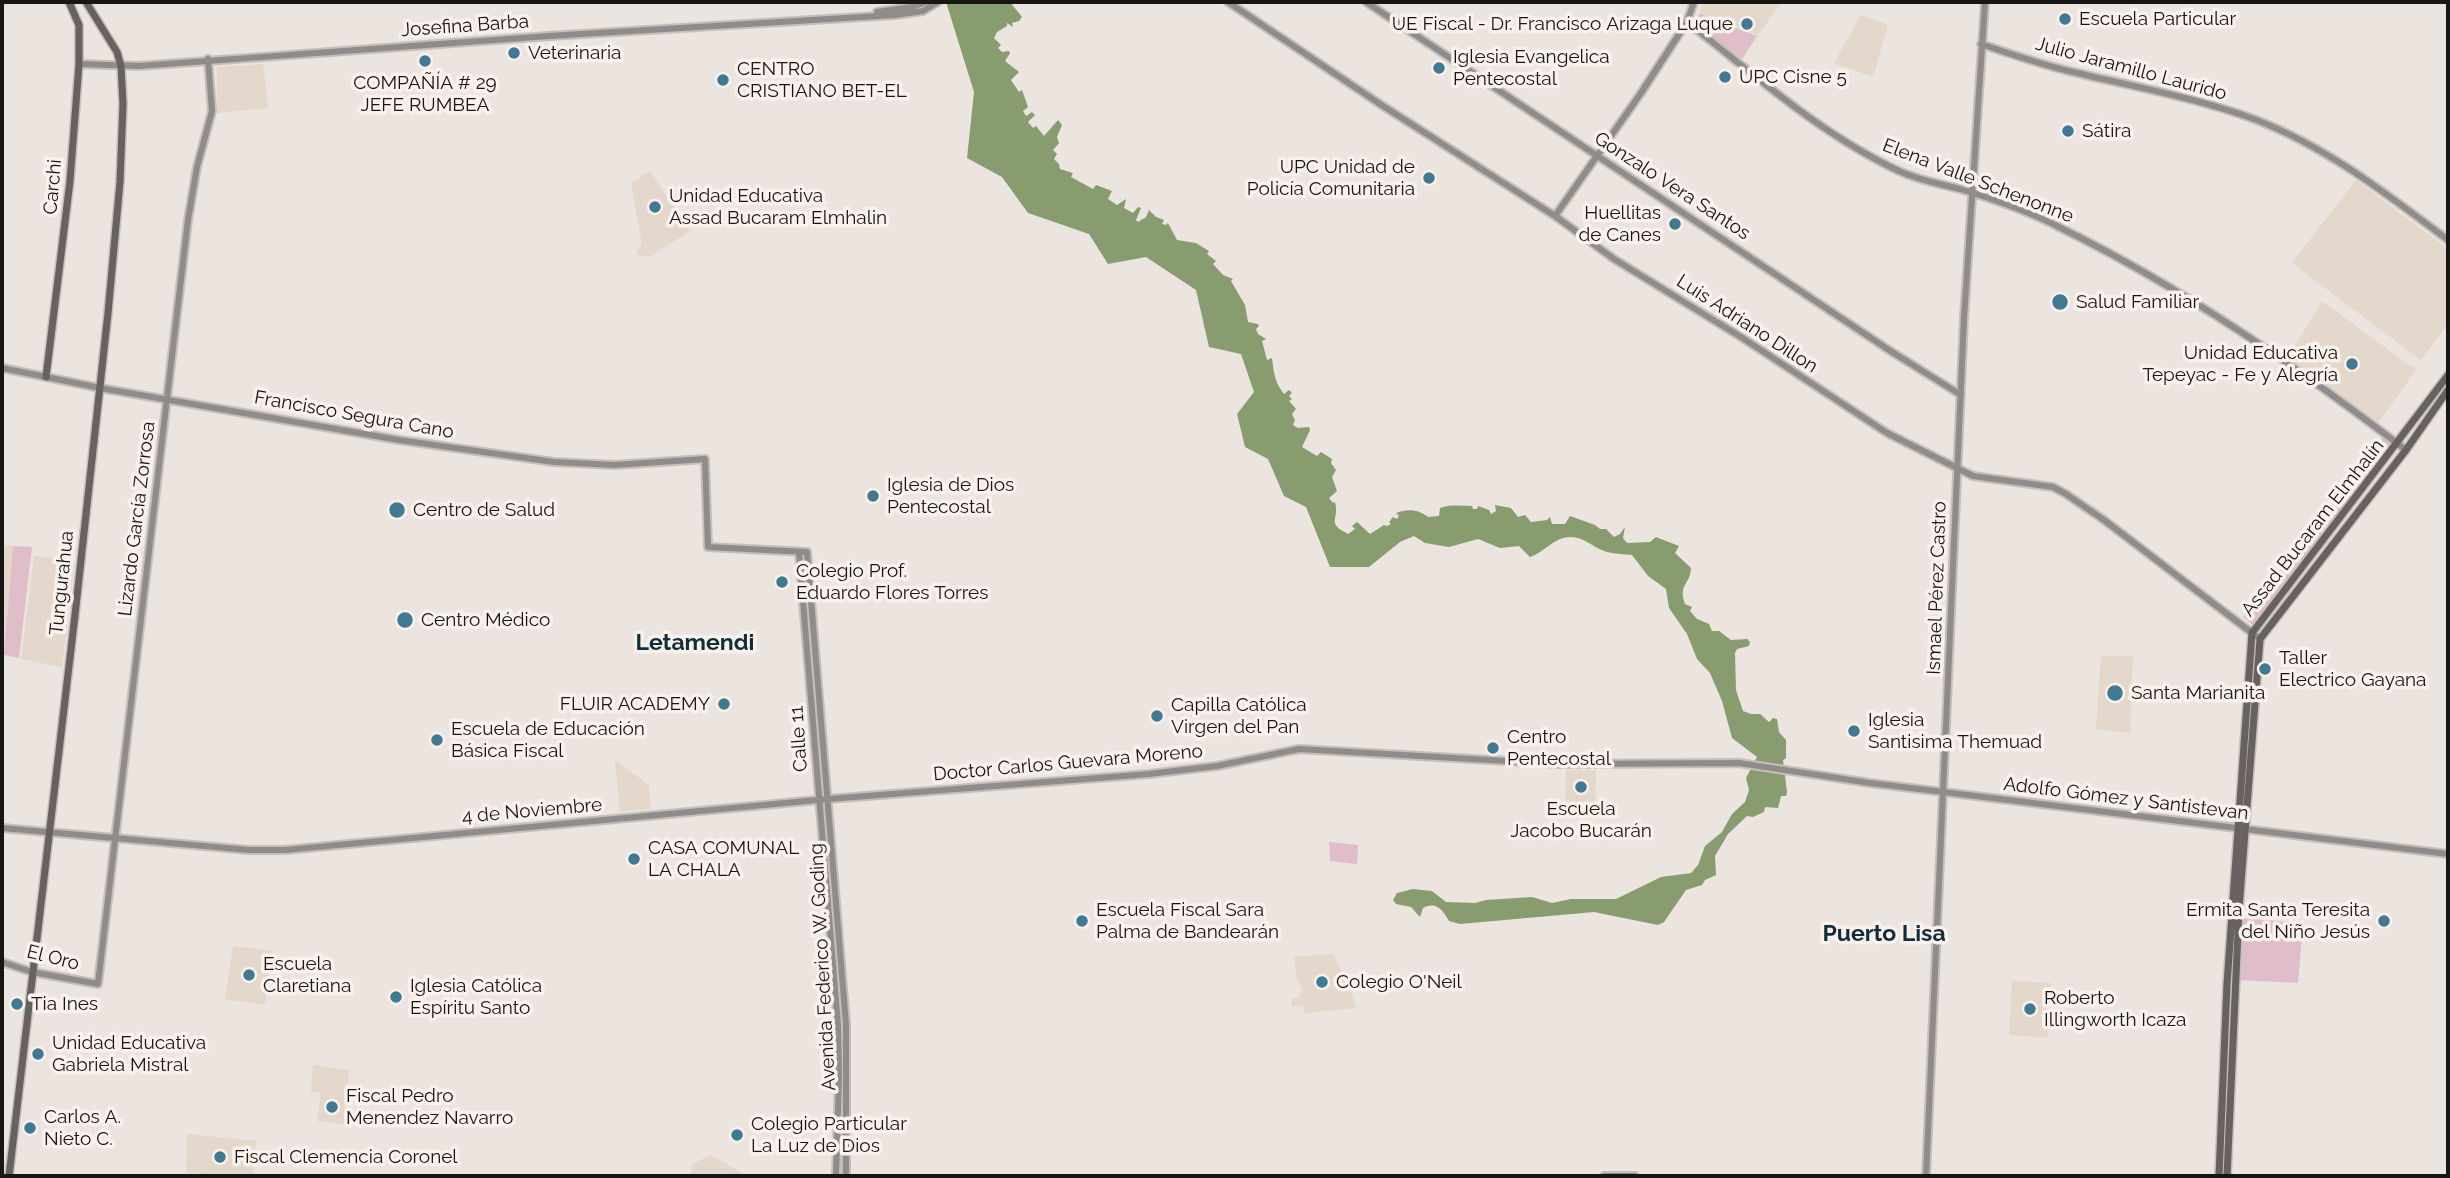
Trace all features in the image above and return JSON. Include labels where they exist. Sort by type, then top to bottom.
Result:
[{"type":"main road","name":"Carchi","points":[[46,377],[69,193],[79,64],[79,25],[69,2]]},
{"type":"main road","name":"Tungurahua","points":[[9,1176],[100,388],[120,182],[123,104],[121,66],[117,52],[86,2]]},
{"type":"main road","name":"Assad Bucaram Elmhalín","points":[[2219,1176],[2226,990],[2241,829],[2252,633],[2448,376]]},
{"type":"main road","points":[[2227,1176],[2241,829],[2260,639],[2406,450],[2448,390]]},
{"type":"street","points":[[927,4],[938,2]]},
{"type":"street","name":"Luis Adriano Dillon","points":[[1228,2],[1615,258],[1887,433],[1973,476],[2053,487],[2066,494],[2260,639]]},
{"type":"street","name":"Gonzalo Vera Santos","points":[[1366,2],[1892,352],[1961,395]]},
{"type":"street","points":[[1555,216],[1641,93],[1687,22],[1694,2]]},
{"type":"street","name":"Ismael Pérez Castro","points":[[1926,1176],[1965,302],[1985,2]]},
{"type":"street","name":"Josefina Barba","points":[[79,64],[121,66],[895,15],[923,11],[927,4]]},
{"type":"street","name":"Elena Valle Schenonne","points":[[1687,22],[1796,108],[1856,149],[1902,172],[1974,194],[2057,226],[2177,289],[2283,358],[2406,450]]},
{"type":"street","name":"Julio Jaramillo Laurido","points":[[1981,44],[2070,72],[2191,97],[2256,120],[2317,149],[2355,171],[2448,240]]},
{"type":"street","name":"Lizardo García Zorrosa","points":[[98,984],[188,220],[197,167],[212,111],[208,59]]},
{"type":"street","name":"Francisco Segura Cano","points":[[2,368],[100,388],[399,440],[554,462],[614,465],[705,459],[708,547],[804,553],[813,674]]},
{"type":"street","name":"Avenida Federico W. Goding","points":[[813,674],[828,799],[846,1024],[846,1176]]},
{"type":"street","name":"Calle 11","points":[[813,674],[819,800]]},
{"type":"street","name":"Doctor Carlos Guevara Moreno","points":[[819,800],[1149,774],[1217,766],[1299,749],[1559,764],[1738,763],[1800,771]]},
{"type":"street","name":"Adolfo Gómez y Santistevan","points":[[1800,771],[1943,792],[2448,854]]},
{"type":"street","name":"4 de Noviembre","points":[[114,838],[268,851],[819,800]]},
{"type":"street","name":"Avenida Federico W. Goding","points":[[819,800],[838,1025],[836,1176]]},
{"type":"street","points":[[2,828],[114,838]]},
{"type":"street","name":"El Oro","points":[[2,962],[32,972],[98,984]]},
{"type":"street","points":[[1604,1176],[1635,1176]]},
{"type":"shaded area","points":[[946,2],[1010,2],[1022,17],[1012,23],[1013,27],[1007,23],[994,38],[1001,45],[998,48],[1002,52],[1010,53],[1005,61],[1019,72],[1011,80],[1019,92],[1022,90],[1028,107],[1023,111],[1026,116],[1032,112],[1035,115],[1028,122],[1033,128],[1036,126],[1044,136],[1058,120],[1062,125],[1057,137],[1059,143],[1053,150],[1057,154],[1054,159],[1060,169],[1073,173],[1071,177],[1093,189],[1096,185],[1112,191],[1108,199],[1117,205],[1126,199],[1124,208],[1133,213],[1138,207],[1141,208],[1136,220],[1138,222],[1146,217],[1149,210],[1164,220],[1162,224],[1168,223],[1177,240],[1196,243],[1209,251],[1207,254],[1216,261],[1213,264],[1223,275],[1233,279],[1231,281],[1245,305],[1248,322],[1258,324],[1258,334],[1266,339],[1262,341],[1267,360],[1272,358],[1278,385],[1284,394],[1289,390],[1292,393],[1289,396],[1292,399],[1289,401],[1296,409],[1292,414],[1295,420],[1293,425],[1298,428],[1309,427],[1302,447],[1317,456],[1321,452],[1332,459],[1331,463],[1336,470],[1332,477],[1337,491],[1329,498],[1335,502],[1335,524],[1341,530],[1348,534],[1355,529],[1352,526],[1357,522],[1370,534],[1384,525],[1391,524],[1389,522],[1393,517],[1397,519],[1399,516],[1396,513],[1412,510],[1428,517],[1439,516],[1440,508],[1444,507],[1472,506],[1477,509],[1478,506],[1489,510],[1491,514],[1496,511],[1495,505],[1511,508],[1518,517],[1525,515],[1531,522],[1547,520],[1550,517],[1552,524],[1565,524],[1570,516],[1606,529],[1614,537],[1625,527],[1623,538],[1627,543],[1650,542],[1656,537],[1679,546],[1675,553],[1691,568],[1683,592],[1685,604],[1692,607],[1690,611],[1697,619],[1709,624],[1712,631],[1719,631],[1731,640],[1747,639],[1750,642],[1749,646],[1737,649],[1735,653],[1736,690],[1743,711],[1760,714],[1769,722],[1773,718],[1777,719],[1779,732],[1786,740],[1786,758],[1783,760],[1787,792],[1786,796],[1781,796],[1778,808],[1765,807],[1764,812],[1753,817],[1747,816],[1728,834],[1715,856],[1716,875],[1705,880],[1702,885],[1686,890],[1664,922],[1658,925],[1594,912],[1460,924],[1449,921],[1442,910],[1435,906],[1423,908],[1420,917],[1411,907],[1396,904],[1393,900],[1397,893],[1413,889],[1432,891],[1446,902],[1475,903],[1532,897],[1552,903],[1571,899],[1616,899],[1661,877],[1691,873],[1698,865],[1705,846],[1722,832],[1732,814],[1745,802],[1749,790],[1746,778],[1757,757],[1732,738],[1722,701],[1710,673],[1697,659],[1687,634],[1669,608],[1666,589],[1648,576],[1632,555],[1604,551],[1575,537],[1558,540],[1530,557],[1519,546],[1500,548],[1478,539],[1449,547],[1425,543],[1414,536],[1400,542],[1369,567],[1330,567],[1306,507],[1284,496],[1268,459],[1245,447],[1237,414],[1254,392],[1241,354],[1209,347],[1196,290],[1146,257],[1108,264],[1089,234],[1028,213],[1002,177],[967,158],[974,92]]},
{"type":"shaded area","name":"UE Fiscal - Dr. Francisco Arizaga Luque","points":[[1703,2],[1782,2],[1758,35],[1700,12]]},
{"type":"shaded area","points":[[1700,13],[1757,36],[1742,59],[1695,24]]},
{"type":"shaded area","points":[[1861,15],[1888,25],[1873,77],[1834,63]]},
{"type":"shaded area","points":[[263,64],[268,108],[217,113],[217,67]]},
{"type":"shaded area","name":"Unidad Educativa Assad Bucaram Elmhalin","points":[[650,171],[690,231],[650,257],[637,255],[642,244],[631,183]]},
{"type":"shaded area","points":[[2356,180],[2448,249],[2448,324],[2421,360],[2292,263]]},
{"type":"shaded area","name":"Unidad Educativa Tepeyac - Fe y Alegría","points":[[2322,301],[2416,370],[2378,423],[2288,357]]},
{"type":"shaded area","points":[[2383,437],[2394,445],[2254,626],[2243,617],[2347,484],[2348,478]]},
{"type":"shaded area","points":[[2,545],[13,546],[4,655],[2,655]]},
{"type":"shaded area","points":[[13,546],[32,547],[19,658],[4,655]]},
{"type":"shaded area","points":[[34,556],[75,560],[62,667],[21,659]]},
{"type":"shaded area","name":"Santa Marianita","points":[[2101,656],[2133,656],[2130,733],[2096,729]]},
{"type":"shaded area","points":[[615,760],[649,785],[651,809],[620,812]]},
{"type":"shaded area","name":"Escuela Jacobo Bucarán","points":[[1566,770],[1596,770],[1595,805],[1565,804]]},
{"type":"shaded area","points":[[1329,842],[1358,845],[1357,864],[1330,861]]},
{"type":"shaded area","points":[[2241,918],[2303,923],[2298,983],[2237,980]]},
{"type":"shaded area","name":"Escuela Claretiana","points":[[233,946],[272,951],[265,1005],[225,999]]},
{"type":"shaded area","name":"Colegio O'Neil","points":[[1333,954],[1356,1008],[1305,1013],[1303,1005],[1292,1007],[1291,999],[1298,998],[1303,989],[1297,980],[1294,957]]},
{"type":"shaded area","name":"Roberto Illingworth Icaza","points":[[2012,981],[2051,983],[2048,1038],[2009,1035]]},
{"type":"shaded area","name":"Fiscal Pedro Menendez Navarro","points":[[313,1065],[349,1070],[344,1124],[317,1121],[321,1093],[311,1092]]},
{"type":"shaded area","name":"Fiscal Clemencia Coronel","points":[[187,1134],[256,1141],[253,1176],[186,1173]]},
{"type":"shaded area","points":[[711,1155],[742,1173],[740,1176],[691,1176],[692,1164]]},
{"type":"place","name":"Escuela Particular","points":[[2065,19]]},
{"type":"place","name":"UE Fiscal - Dr. Francisco Arizaga Luque","points":[[1747,24]]},
{"type":"place","name":"Veterinaria","points":[[514,53]]},
{"type":"place","name":"COMPAÑÍA # 29 JEFE RUMBEA","points":[[425,61]]},
{"type":"place","name":"Iglesia Evangelica Pentecostal","points":[[1439,68]]},
{"type":"place","name":"UPC Cisne 5","points":[[1725,77]]},
{"type":"place","name":"CENTRO CRISTIANO BET-EL","points":[[723,80]]},
{"type":"place","name":"Sátira","points":[[2068,131]]},
{"type":"place","name":"UPC Unidad de Policía Comunitaria","points":[[1429,178]]},
{"type":"place","name":"Unidad Educativa Assad Bucaram Elmhalin","points":[[655,207]]},
{"type":"place","name":"Huellitas de Canes","points":[[1675,224]]},
{"type":"place","name":"Salud Familiar","points":[[2060,302]]},
{"type":"place","name":"Unidad Educativa Tepeyac - Fe y Alegría","points":[[2352,364]]},
{"type":"place","name":"Iglesia de Dios Pentecostal","points":[[873,496]]},
{"type":"place","name":"Centro de Salud","points":[[397,510]]},
{"type":"place","name":"Colegio Prof. Eduardo Flores Torres","points":[[782,582]]},
{"type":"place","name":"Centro Médico","points":[[405,620]]},
{"type":"place","name":"Taller Electrico Gayana","points":[[2265,669]]},
{"type":"place","name":"Santa Marianita","points":[[2115,693]]},
{"type":"place","name":"FLUIR ACADEMY","points":[[724,704]]},
{"type":"place","name":"Capilla Católica Virgen del Pan","points":[[1157,716]]},
{"type":"place","name":"Iglesia Santisima Themuad","points":[[1854,731]]},
{"type":"place","name":"Escuela de Educación Básica Fiscal","points":[[437,740]]},
{"type":"place","name":"Centro Pentecostal","points":[[1493,748]]},
{"type":"place","name":"Escuela Jacobo Bucarán","points":[[1581,787]]},
{"type":"place","name":"CASA COMUNAL LA CHALA","points":[[634,859]]},
{"type":"place","name":"Escuela Fiscal Sara Palma de Bandearán","points":[[1082,921]]},
{"type":"place","name":"Ermita Santa Teresita del Niño Jesús","points":[[2384,921]]},
{"type":"place","name":"Escuela Claretiana","points":[[249,975]]},
{"type":"place","name":"Colegio O'Neil","points":[[1322,982]]},
{"type":"place","name":"Iglesia Católica Espíritu Santo","points":[[396,997]]},
{"type":"place","name":"Tia Ines","points":[[17,1004]]},
{"type":"place","name":"Roberto Illingworth Icaza","points":[[2030,1009]]},
{"type":"place","name":"Unidad Educativa Gabriela Mistral","points":[[38,1054]]},
{"type":"place","name":"Fiscal Pedro Menendez Navarro","points":[[332,1107]]},
{"type":"place","name":"Carlos A. Nieto C.","points":[[30,1128]]},
{"type":"place","name":"Colegio Particular La Luz de Dios","points":[[737,1135]]},
{"type":"place","name":"Fiscal Clemencia Coronel","points":[[220,1157]]},
{"type":"district","name":"Letamendi","points":[[695,643]]},
{"type":"district","name":"Puerto Lisa","points":[[1884,934]]}]
